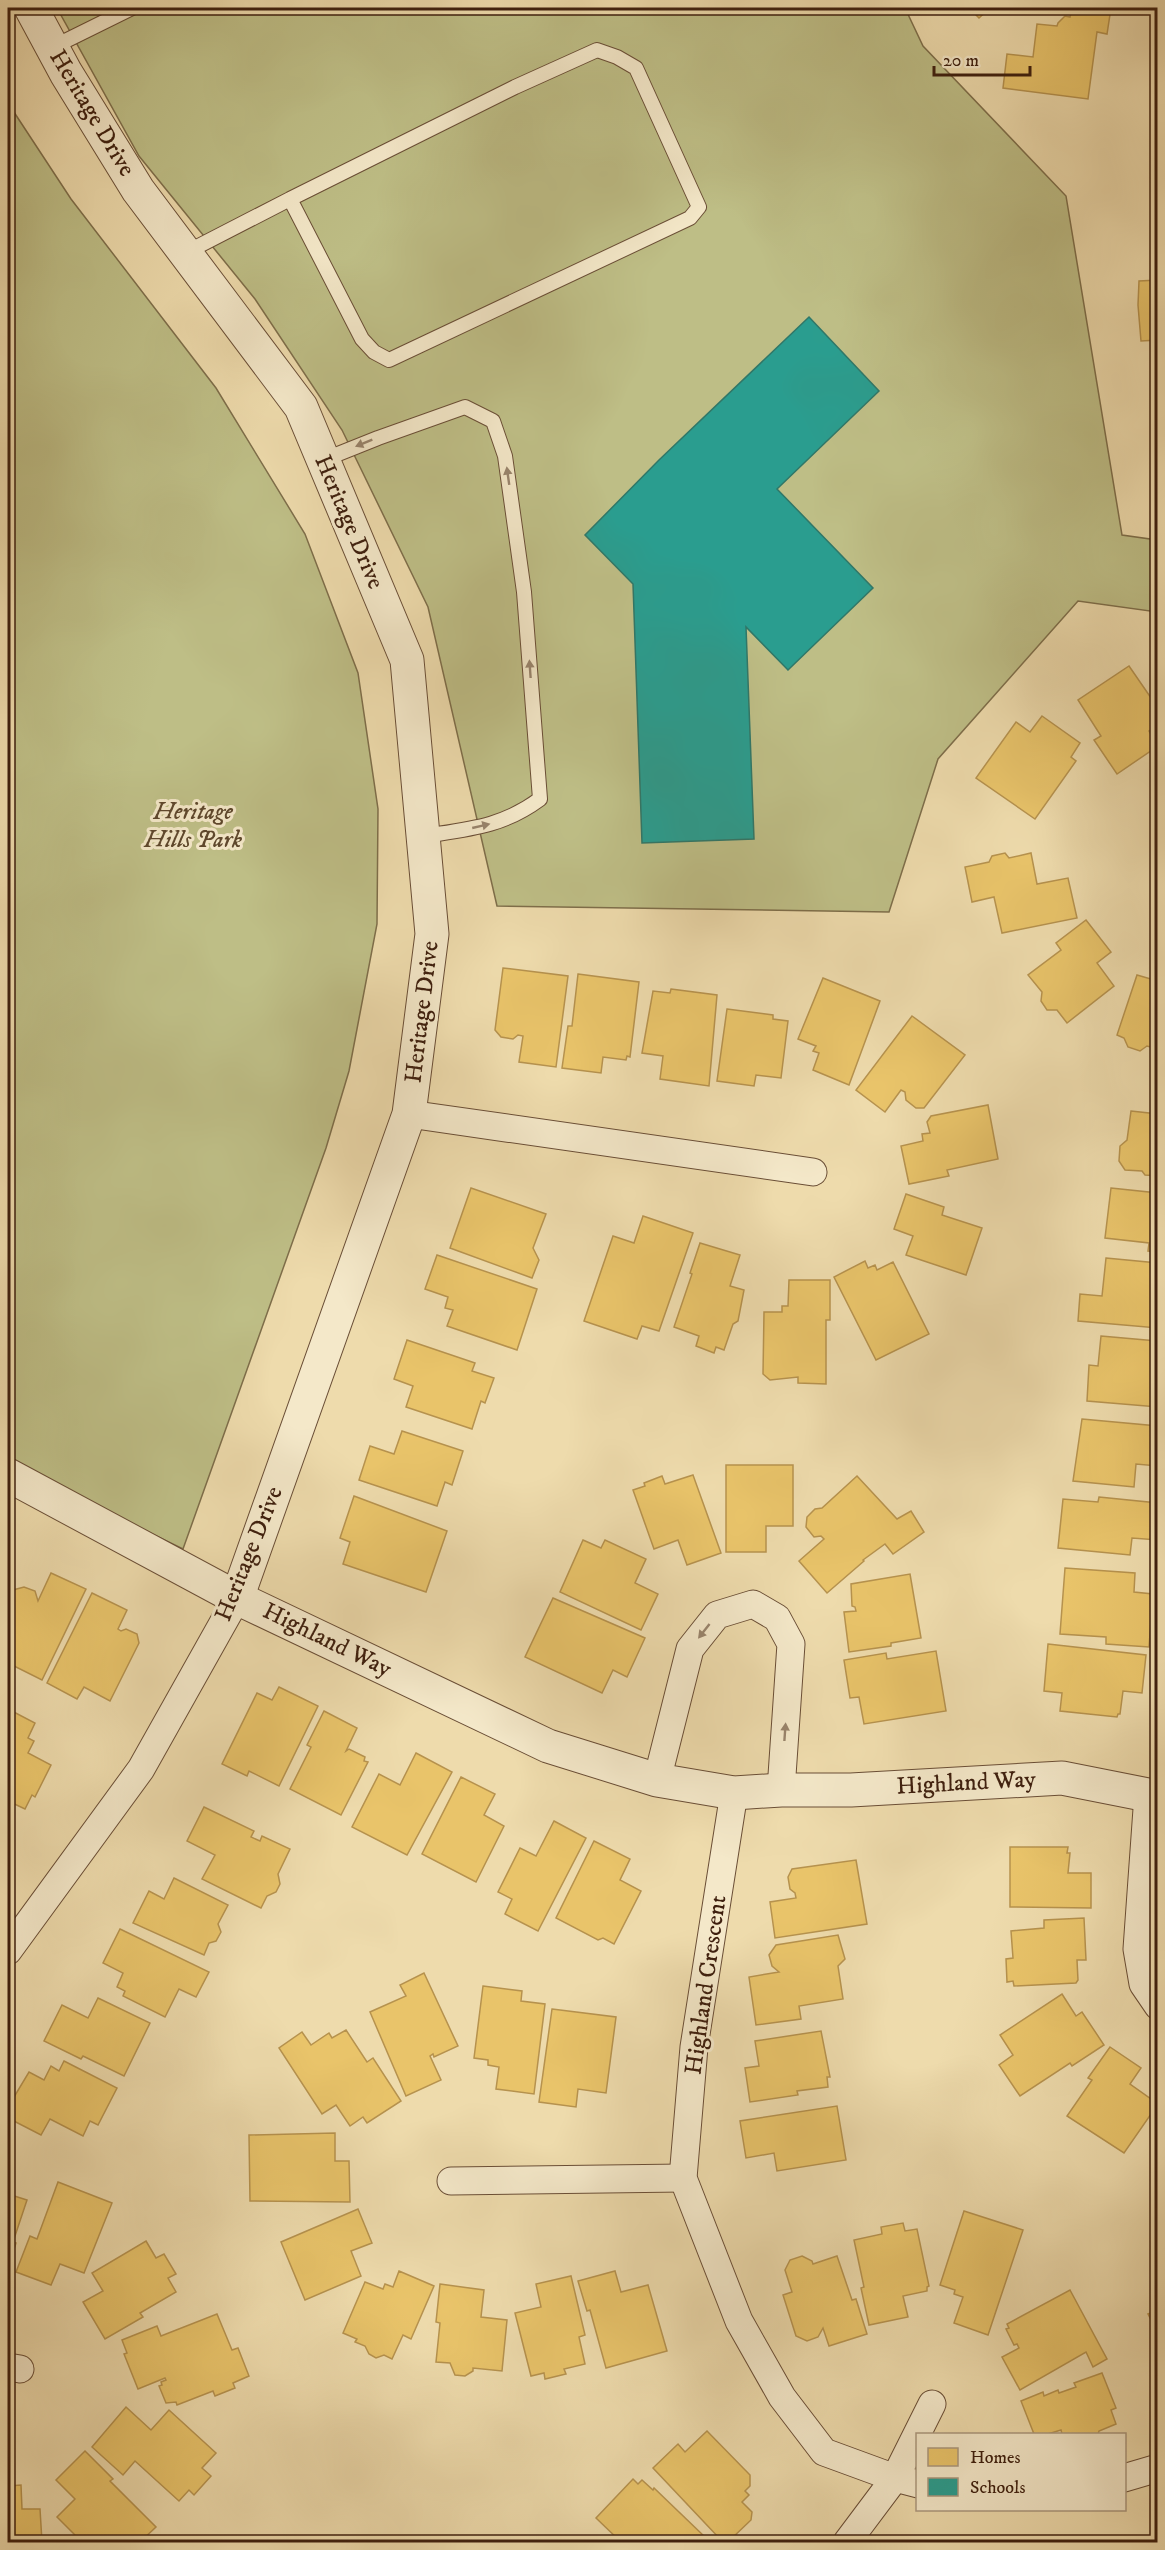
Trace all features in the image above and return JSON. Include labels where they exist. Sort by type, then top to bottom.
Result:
[{"type":"street","name":"Heritage Drive","points":[[8,1951],[141,1769],[237,1598],[409,1114],[432,934],[407,660],[301,407],[138,190],[31,8]]},
{"type":"street","name":"Heritage Drive","points":[[409,1114],[813,1172]]},
{"type":"street","name":"Highland Way","points":[[8,1475],[237,1598],[548,1746],[657,1780],[734,1793],[851,1790],[1062,1778],[1153,1796],[1137,1949],[1143,1984],[1158,2006]]},
{"type":"street","points":[[657,1780],[690,1649],[717,1615],[753,1604],[777,1618],[791,1644],[781,1790]]},
{"type":"street","name":"Highland Crescent","points":[[734,1793],[694,2047],[683,2178],[739,2320],[782,2397],[824,2452],[906,2481]]},
{"type":"street","points":[[451,2181],[683,2178]]},
{"type":"street","points":[[922,2433],[932,2404]]},
{"type":"street","points":[[847,2542],[906,2481],[916,2451]]},
{"type":"street","points":[[1126,2478],[1158,2468]]},
{"type":"lane","points":[[52,47],[132,8]]},
{"type":"lane","points":[[185,253],[290,199],[515,87],[597,50],[617,57],[636,68],[699,207],[690,218],[389,360],[374,352],[362,339],[290,199]]},
{"type":"lane","points":[[323,460],[465,407],[493,422],[506,456],[524,592],[540,799],[520,813],[484,827],[424,836]]},
{"type":"green space","points":[[57,8],[905,8],[923,46],[1066,196],[1122,535],[1157,540],[1157,612],[1078,601],[938,759],[889,912],[497,906],[428,607],[342,430],[255,299],[139,156]]},
{"type":"green space","name":"Heritage Hills Park","points":[[8,103],[71,199],[216,388],[305,534],[358,673],[378,809],[377,924],[349,1071],[326,1148],[183,1549],[8,1464]]},
{"type":"building: Homes","points":[[969,8],[990,8],[979,18]]},
{"type":"building: Homes","points":[[1072,8],[1111,8],[1107,34],[1097,32],[1088,99],[1003,88],[1007,54],[1033,57],[1037,24],[1057,26],[1065,16],[1070,17]]},
{"type":"building: Homes","points":[[1158,280],[1158,340],[1141,341],[1139,281]]},
{"type":"building: Homes","points":[[1129,666],[1158,708],[1158,726],[1149,731],[1158,746],[1117,774],[1094,740],[1101,736],[1078,700]]},
{"type":"building: Homes","points":[[1042,716],[1080,743],[1071,757],[1076,761],[1035,819],[976,778],[1016,722],[1030,732]]},
{"type":"building: Homes","points":[[1005,853],[1009,858],[1031,853],[1037,884],[1068,878],[1077,918],[1002,933],[994,897],[972,902],[965,867],[989,862],[992,856]]},
{"type":"building: Homes","points":[[1086,920],[1111,952],[1097,963],[1114,986],[1067,1023],[1057,1010],[1047,1010],[1041,1001],[1042,992],[1028,975],[1061,950],[1056,943]]},
{"type":"building: Homes","points":[[503,968],[568,976],[556,1067],[519,1062],[523,1036],[518,1035],[513,1039],[501,1037],[495,1030]]},
{"type":"building: Homes","points":[[578,974],[639,982],[630,1057],[627,1056],[626,1060],[603,1057],[601,1073],[562,1068],[568,1026],[572,1026]]},
{"type":"building: Homes","points":[[1137,975],[1158,981],[1158,1049],[1147,1046],[1140,1051],[1128,1047],[1124,1038],[1117,1035]]},
{"type":"building: Homes","points":[[823,978],[880,1001],[849,1085],[813,1070],[819,1053],[813,1051],[816,1046],[798,1039]]},
{"type":"building: Homes","points":[[671,989],[717,995],[709,1086],[660,1079],[663,1056],[642,1053],[653,991],[670,993]]},
{"type":"building: Homes","points":[[727,1009],[773,1015],[773,1019],[788,1021],[781,1078],[756,1075],[754,1086],[717,1081]]},
{"type":"building: Homes","points":[[912,1016],[965,1055],[924,1108],[916,1108],[906,1100],[905,1092],[901,1090],[885,1112],[856,1090]]},
{"type":"building: Homes","points":[[988,1105],[998,1159],[947,1170],[949,1176],[909,1184],[901,1146],[923,1141],[922,1134],[930,1133],[927,1122],[931,1116]]},
{"type":"building: Homes","points":[[1131,1111],[1158,1114],[1158,1176],[1145,1175],[1142,1171],[1125,1170],[1119,1161],[1120,1146],[1127,1140]]},
{"type":"building: Homes","points":[[471,1188],[546,1214],[533,1248],[539,1260],[532,1278],[450,1248]]},
{"type":"building: Homes","points":[[1111,1188],[1158,1193],[1158,1252],[1148,1251],[1149,1243],[1105,1238]]},
{"type":"building: Homes","points":[[906,1194],[944,1207],[942,1215],[982,1228],[966,1275],[906,1255],[913,1236],[894,1229]]},
{"type":"building: Homes","points":[[643,1216],[693,1233],[659,1331],[642,1326],[637,1339],[584,1321],[613,1236],[634,1243]]},
{"type":"building: Homes","points":[[700,1243],[740,1255],[730,1286],[744,1290],[738,1321],[733,1324],[724,1350],[716,1347],[714,1353],[696,1346],[699,1336],[674,1327]]},
{"type":"building: Homes","points":[[437,1255],[537,1289],[517,1350],[447,1326],[453,1310],[445,1308],[448,1297],[425,1289]]},
{"type":"building: Homes","points":[[1106,1258],[1158,1263],[1158,1328],[1078,1321],[1080,1294],[1102,1296]]},
{"type":"building: Homes","points":[[865,1261],[868,1268],[875,1265],[877,1270],[893,1262],[929,1334],[876,1360],[834,1277]]},
{"type":"building: Homes","points":[[789,1280],[830,1280],[830,1320],[826,1320],[826,1384],[798,1383],[798,1377],[770,1380],[763,1374],[764,1312],[782,1312],[782,1306],[788,1306]]},
{"type":"building: Homes","points":[[1101,1336],[1157,1341],[1158,1361],[1155,1370],[1158,1370],[1158,1407],[1087,1401],[1089,1365],[1098,1366]]},
{"type":"building: Homes","points":[[407,1340],[475,1363],[472,1371],[494,1378],[485,1403],[481,1401],[472,1429],[406,1407],[413,1386],[394,1379]]},
{"type":"building: Homes","points":[[1082,1419],[1158,1426],[1158,1466],[1136,1464],[1134,1487],[1073,1481]]},
{"type":"building: Homes","points":[[402,1431],[463,1451],[452,1485],[445,1482],[437,1506],[359,1480],[370,1446],[394,1454]]},
{"type":"building: Homes","points":[[726,1465],[793,1465],[793,1526],[766,1526],[766,1552],[726,1552]]},
{"type":"building: Homes","points":[[693,1475],[721,1553],[687,1565],[678,1540],[654,1549],[633,1490],[662,1476],[665,1484]]},
{"type":"building: Homes","points":[[857,1476],[897,1519],[911,1511],[924,1532],[893,1554],[885,1544],[863,1560],[827,1593],[799,1561],[824,1539],[821,1536],[814,1537],[806,1527],[807,1517],[815,1509],[822,1508]]},
{"type":"building: Homes","points":[[354,1496],[447,1531],[426,1592],[343,1564],[350,1542],[340,1538]]},
{"type":"building: Homes","points":[[1099,1497],[1158,1503],[1158,1540],[1132,1538],[1130,1555],[1058,1548],[1063,1499],[1098,1502]]},
{"type":"building: Homes","points":[[583,1540],[601,1548],[605,1540],[646,1559],[635,1583],[658,1594],[641,1630],[560,1592]]},
{"type":"building: Homes","points":[[1065,1568],[1135,1573],[1134,1592],[1153,1594],[1149,1647],[1106,1644],[1106,1637],[1060,1634]]},
{"type":"building: Homes","points":[[51,1573],[86,1589],[42,1680],[8,1663],[8,1602],[13,1590],[24,1587],[35,1591],[38,1601]]},
{"type":"building: Homes","points":[[910,1574],[921,1638],[891,1643],[891,1646],[849,1652],[844,1612],[856,1611],[852,1606],[851,1584]]},
{"type":"building: Homes","points":[[92,1593],[127,1610],[118,1629],[121,1631],[126,1629],[137,1634],[139,1643],[110,1701],[84,1687],[77,1699],[47,1683]]},
{"type":"building: Homes","points":[[553,1598],[645,1638],[627,1677],[613,1670],[602,1693],[525,1657]]},
{"type":"building: Homes","points":[[1048,1644],[1146,1655],[1142,1693],[1123,1691],[1120,1714],[1117,1717],[1060,1711],[1062,1693],[1044,1691]]},
{"type":"building: Homes","points":[[936,1651],[946,1711],[864,1724],[859,1697],[850,1698],[844,1660],[886,1653],[887,1659]]},
{"type":"building: Homes","points":[[279,1687],[318,1706],[279,1786],[249,1771],[247,1776],[222,1764],[257,1693],[272,1700]]},
{"type":"building: Homes","points":[[8,1709],[35,1723],[28,1738],[34,1741],[28,1753],[51,1765],[35,1797],[32,1795],[25,1809],[8,1801]]},
{"type":"building: Homes","points":[[324,1711],[357,1728],[346,1751],[349,1749],[365,1757],[364,1761],[368,1762],[341,1815],[290,1789],[311,1747],[307,1745]]},
{"type":"building: Homes","points":[[416,1753],[452,1772],[407,1855],[352,1827],[379,1774],[400,1785]]},
{"type":"building: Homes","points":[[461,1777],[495,1794],[484,1815],[504,1826],[476,1882],[422,1854]]},
{"type":"building: Homes","points":[[204,1807],[254,1831],[251,1837],[260,1841],[262,1836],[290,1849],[278,1874],[280,1884],[276,1892],[267,1896],[261,1908],[202,1879],[215,1855],[187,1841]]},
{"type":"building: Homes","points":[[8,1809],[14,1813],[8,1827]]},
{"type":"building: Homes","points":[[554,1821],[586,1838],[538,1931],[505,1914],[512,1899],[498,1892],[520,1848],[536,1856]]},
{"type":"building: Homes","points":[[594,1841],[630,1859],[620,1880],[641,1891],[614,1944],[603,1938],[598,1940],[556,1918]]},
{"type":"building: Homes","points":[[1010,1847],[1068,1847],[1067,1853],[1070,1853],[1068,1873],[1091,1873],[1091,1908],[1010,1907]]},
{"type":"building: Homes","points":[[856,1860],[867,1924],[775,1938],[770,1902],[796,1898],[795,1893],[790,1889],[788,1877],[792,1869]]},
{"type":"building: Homes","points":[[174,1878],[228,1905],[218,1924],[221,1932],[216,1941],[209,1943],[204,1955],[133,1923],[149,1891],[164,1899]]},
{"type":"building: Homes","points":[[1084,1918],[1086,1960],[1077,1960],[1078,1980],[1076,1983],[1014,1986],[1013,1981],[1007,1982],[1006,1959],[1013,1958],[1011,1931],[1044,1928],[1044,1920]]},
{"type":"building: Homes","points":[[120,1929],[209,1972],[196,1997],[179,1989],[165,2017],[123,1996],[125,1991],[117,1987],[123,1973],[103,1963]]},
{"type":"building: Homes","points":[[838,1935],[845,1959],[838,1966],[843,1999],[799,2006],[801,2019],[756,2025],[749,1977],[779,1972],[772,1966],[769,1955],[776,1945]]},
{"type":"building: Homes","points":[[424,1973],[458,2046],[434,2057],[433,2054],[430,2056],[441,2080],[406,2096],[370,2012],[406,1996],[400,1985]]},
{"type":"building: Homes","points":[[483,1986],[522,1991],[521,2001],[545,2004],[534,2094],[496,2089],[499,2067],[488,2065],[488,2060],[474,2058]]},
{"type":"building: Homes","points":[[1062,1994],[1076,2016],[1082,2012],[1104,2045],[1072,2066],[1070,2063],[1020,2096],[999,2065],[1013,2055],[1000,2035]]},
{"type":"building: Homes","points":[[98,1998],[150,2023],[124,2076],[83,2056],[81,2059],[44,2041],[62,2005],[88,2018]]},
{"type":"building: Homes","points":[[552,2009],[616,2017],[606,2093],[578,2089],[576,2107],[539,2102]]},
{"type":"building: Homes","points":[[346,2030],[367,2062],[373,2058],[401,2101],[367,2123],[363,2117],[350,2126],[336,2105],[322,2114],[279,2048],[302,2032],[311,2045],[329,2033],[332,2038]]},
{"type":"building: Homes","points":[[821,2031],[830,2077],[827,2077],[828,2087],[797,2091],[798,2095],[750,2102],[745,2068],[759,2066],[755,2041]]},
{"type":"building: Homes","points":[[1110,2047],[1141,2068],[1130,2084],[1158,2104],[1124,2153],[1067,2116],[1092,2080],[1088,2078]]},
{"type":"building: Homes","points":[[64,2061],[117,2088],[98,2125],[90,2121],[83,2136],[50,2119],[41,2135],[8,2118],[8,2107],[29,2072],[44,2080],[51,2066],[59,2071]]},
{"type":"building: Homes","points":[[837,2106],[846,2160],[777,2171],[774,2153],[746,2158],[740,2121]]},
{"type":"building: Homes","points":[[335,2133],[335,2161],[349,2161],[350,2202],[250,2201],[249,2135]]},
{"type":"building: Homes","points":[[58,2182],[112,2203],[84,2273],[60,2264],[51,2285],[16,2272],[30,2236],[37,2239]]},
{"type":"building: Homes","points":[[8,2194],[27,2200],[13,2242],[16,2243],[8,2269]]},
{"type":"building: Homes","points":[[358,2209],[372,2243],[351,2251],[361,2276],[305,2300],[281,2242]]},
{"type":"building: Homes","points":[[964,2211],[1023,2230],[988,2335],[954,2323],[963,2297],[954,2294],[955,2290],[940,2285]]},
{"type":"building: Homes","points":[[903,2223],[905,2231],[917,2229],[929,2286],[927,2291],[903,2296],[908,2317],[869,2325],[854,2240],[882,2234],[881,2227]]},
{"type":"building: Homes","points":[[146,2241],[156,2258],[164,2254],[176,2274],[168,2278],[176,2292],[140,2313],[143,2317],[105,2339],[83,2302],[103,2291],[92,2273]]},
{"type":"building: Homes","points":[[802,2256],[812,2261],[813,2264],[837,2256],[852,2300],[856,2299],[867,2334],[829,2346],[823,2328],[818,2337],[807,2341],[796,2336],[783,2295],[792,2292],[785,2270],[790,2260]]},
{"type":"building: Homes","points":[[399,2271],[434,2286],[411,2339],[403,2335],[392,2359],[384,2355],[376,2358],[369,2354],[365,2346],[355,2342],[357,2339],[343,2333],[365,2282],[383,2289],[385,2284],[393,2287]]},
{"type":"building: Homes","points":[[615,2271],[621,2292],[648,2285],[667,2351],[606,2368],[590,2310],[587,2311],[578,2281]]},
{"type":"building: Homes","points":[[571,2276],[585,2335],[579,2337],[585,2364],[564,2369],[566,2374],[545,2379],[544,2373],[531,2376],[515,2313],[541,2307],[536,2284]]},
{"type":"building: Homes","points":[[440,2284],[484,2290],[481,2317],[507,2320],[502,2371],[473,2368],[473,2371],[465,2376],[455,2375],[450,2363],[436,2362],[440,2323],[436,2322]]},
{"type":"building: Homes","points":[[1070,2290],[1107,2359],[1093,2367],[1086,2352],[1020,2390],[1002,2357],[1019,2348],[1017,2344],[1014,2345],[1006,2329],[1009,2328],[1007,2324]]},
{"type":"building: Homes","points":[[1158,2310],[1158,2334],[1148,2314]]},
{"type":"building: Homes","points":[[217,2314],[232,2350],[238,2348],[249,2376],[233,2383],[235,2388],[215,2396],[213,2391],[177,2405],[176,2402],[166,2403],[159,2386],[166,2380],[165,2378],[138,2389],[124,2354],[127,2353],[122,2340],[157,2326],[161,2336]]},
{"type":"building: Homes","points":[[1102,2373],[1116,2408],[1111,2410],[1116,2424],[1098,2433],[1062,2433],[1061,2430],[1051,2433],[1034,2433],[1021,2401],[1043,2392],[1044,2396],[1058,2390],[1059,2393],[1076,2387],[1074,2383]]},
{"type":"building: Homes","points":[[126,2407],[151,2430],[169,2410],[216,2453],[202,2468],[211,2476],[194,2495],[189,2490],[179,2501],[135,2461],[123,2475],[92,2447]]},
{"type":"building: Homes","points":[[707,2431],[750,2475],[750,2486],[745,2491],[749,2495],[742,2502],[752,2512],[751,2520],[730,2540],[721,2540],[653,2468],[678,2444],[685,2452]]},
{"type":"building: Homes","points":[[85,2451],[113,2479],[110,2481],[156,2527],[140,2542],[82,2542],[57,2517],[75,2499],[56,2480]]},
{"type":"building: Homes","points":[[633,2479],[638,2484],[642,2480],[653,2490],[654,2488],[706,2538],[702,2542],[621,2542],[596,2518]]},
{"type":"building: Homes","points":[[21,2485],[22,2509],[40,2509],[42,2542],[8,2542],[8,2486]]},
{"type":"building: Schools","points":[[809,317],[879,391],[777,489],[873,588],[788,670],[746,627],[754,839],[642,843],[633,584],[585,535],[659,460]]}]
